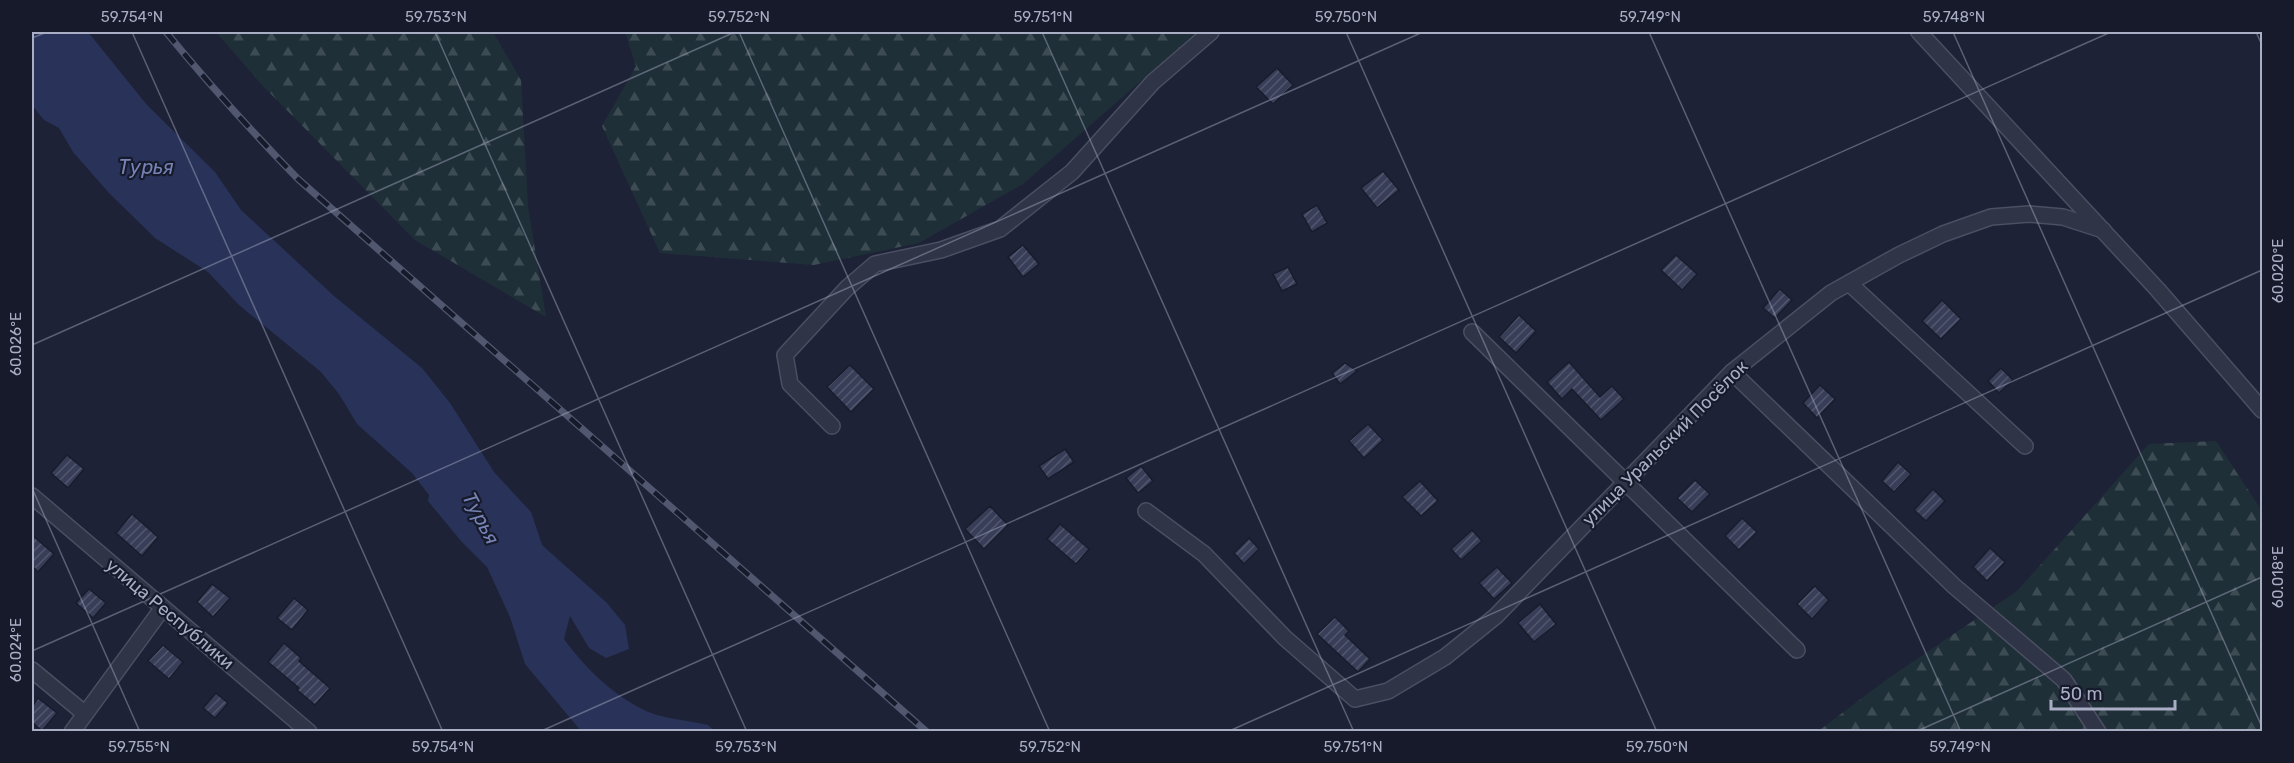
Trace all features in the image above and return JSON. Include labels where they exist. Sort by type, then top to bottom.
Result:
[{"type":"street","points":[[832,426],[790,384],[785,355],[847,288],[875,264],[941,249],[1000,229],[1072,172],[1153,82],[1211,32]]},
{"type":"street","points":[[1919,32],[2158,290],[2262,410]]},
{"type":"street","name":"улица Уральский Посёлок","points":[[1146,511],[1204,554],[1285,638],[1355,699],[1388,691],[1445,657],[1496,616],[1732,372],[1831,293],[1943,234],[1991,217],[2029,214],[2063,217],[2103,230]]},
{"type":"street","points":[[1850,283],[2025,446]]},
{"type":"street","points":[[1472,332],[1797,650]]},
{"type":"street","points":[[1732,372],[1954,586],[2064,680],[2098,732]]},
{"type":"street","name":"улица Республики","points":[[32,496],[309,732]]},
{"type":"street","points":[[72,732],[162,609]]},
{"type":"street","points":[[32,670],[84,713]]},
{"type":"green space","points":[[216,32],[493,32],[521,80],[528,206],[546,317],[415,240],[263,86]]},
{"type":"green space","points":[[625,32],[1197,32],[1023,184],[919,243],[814,265],[660,253],[602,126],[636,66]]},
{"type":"green space","points":[[2216,441],[2262,511],[2262,731],[1817,732],[1886,680],[2017,591],[2149,444]]},
{"type":"water","name":"Турья","points":[[32,32],[88,32],[147,105],[215,172],[241,210],[334,296],[422,368],[450,403],[494,472],[531,512],[542,545],[607,603],[625,625],[629,649],[606,658],[589,648],[570,616],[564,639],[590,670],[632,704],[650,713],[708,725],[715,731],[581,731],[525,664],[510,617],[487,567],[461,541],[428,501],[429,495],[412,473],[357,424],[339,394],[321,372],[239,305],[208,272],[155,238],[109,193],[73,152],[59,128],[44,120],[32,105]]},
{"type":"building","points":[[1277,68],[1293,85],[1273,104],[1256,87]]},
{"type":"building","points":[[1383,171],[1399,190],[1377,208],[1361,188]]},
{"type":"building","points":[[1317,205],[1327,223],[1312,232],[1302,214]]},
{"type":"building","points":[[1023,245],[1039,264],[1023,277],[1008,257]]},
{"type":"building","points":[[1676,255],[1697,274],[1682,290],[1661,270]]},
{"type":"building","points":[[1288,267],[1297,284],[1282,291],[1273,274]]},
{"type":"building","points":[[1780,289],[1792,300],[1775,318],[1763,308]]},
{"type":"building","points":[[1942,300],[1961,319],[1941,339],[1922,321]]},
{"type":"building","points":[[1519,315],[1536,331],[1516,353],[1499,337]]},
{"type":"building","points":[[1569,362],[1600,397],[1612,386],[1624,399],[1601,420],[1572,389],[1562,399],[1547,382]]},
{"type":"building","points":[[1345,363],[1357,371],[1340,384],[1332,373]]},
{"type":"building","points":[[850,365],[874,389],[851,412],[827,387]]},
{"type":"building","points":[[2001,368],[2013,380],[1999,393],[1988,381]]},
{"type":"building","points":[[1820,385],[1835,399],[1817,418],[1803,403]]},
{"type":"building","points":[[1368,424],[1383,440],[1364,458],[1349,441]]},
{"type":"building","points":[[1065,449],[1074,462],[1048,479],[1039,466]]},
{"type":"building","points":[[67,455],[84,469],[68,488],[51,473]]},
{"type":"building","points":[[1898,462],[1911,474],[1894,492],[1882,481]]},
{"type":"building","points":[[1141,466],[1153,481],[1138,493],[1126,478]]},
{"type":"building","points":[[1695,480],[1710,494],[1692,512],[1677,498]]},
{"type":"building","points":[[1420,481],[1438,501],[1421,516],[1402,497]]},
{"type":"building","points":[[1933,489],[1945,501],[1926,521],[1914,510]]},
{"type":"building","points":[[990,506],[1008,525],[984,549],[965,529]]},
{"type":"building","points":[[132,514],[158,537],[142,556],[116,533]]},
{"type":"building","points":[[1742,518],[1757,532],[1739,550],[1725,536]]},
{"type":"building","points":[[1060,524],[1089,549],[1076,564],[1047,539]]},
{"type":"building","points":[[1472,530],[1482,541],[1461,560],[1451,549]]},
{"type":"building","points":[[32,535],[54,554],[38,572],[32,566]]},
{"type":"building","points":[[1249,538],[1259,549],[1244,564],[1234,553]]},
{"type":"building","points":[[1990,548],[2005,562],[1987,581],[1973,567]]},
{"type":"building","points":[[1497,567],[1512,583],[1494,599],[1479,583]]},
{"type":"building","points":[[212,584],[230,598],[213,617],[197,602]]},
{"type":"building","points":[[1815,586],[1829,600],[1812,619],[1797,604]]},
{"type":"building","points":[[89,589],[106,603],[93,618],[76,603]]},
{"type":"building","points":[[294,598],[308,610],[292,630],[277,618]]},
{"type":"building","points":[[1540,604],[1556,624],[1534,642],[1518,623]]},
{"type":"building","points":[[1335,617],[1349,631],[1345,635],[1370,659],[1358,672],[1317,634]]},
{"type":"building","points":[[284,643],[301,658],[299,661],[330,688],[315,705],[268,662]]},
{"type":"building","points":[[163,645],[183,662],[169,679],[148,661]]},
{"type":"building","points":[[216,693],[228,703],[215,718],[203,708]]},
{"type":"building","points":[[38,698],[57,713],[42,731],[32,722],[32,707]]},
{"type":"railway","points":[[166,32],[230,107],[298,179],[927,732]]}]
